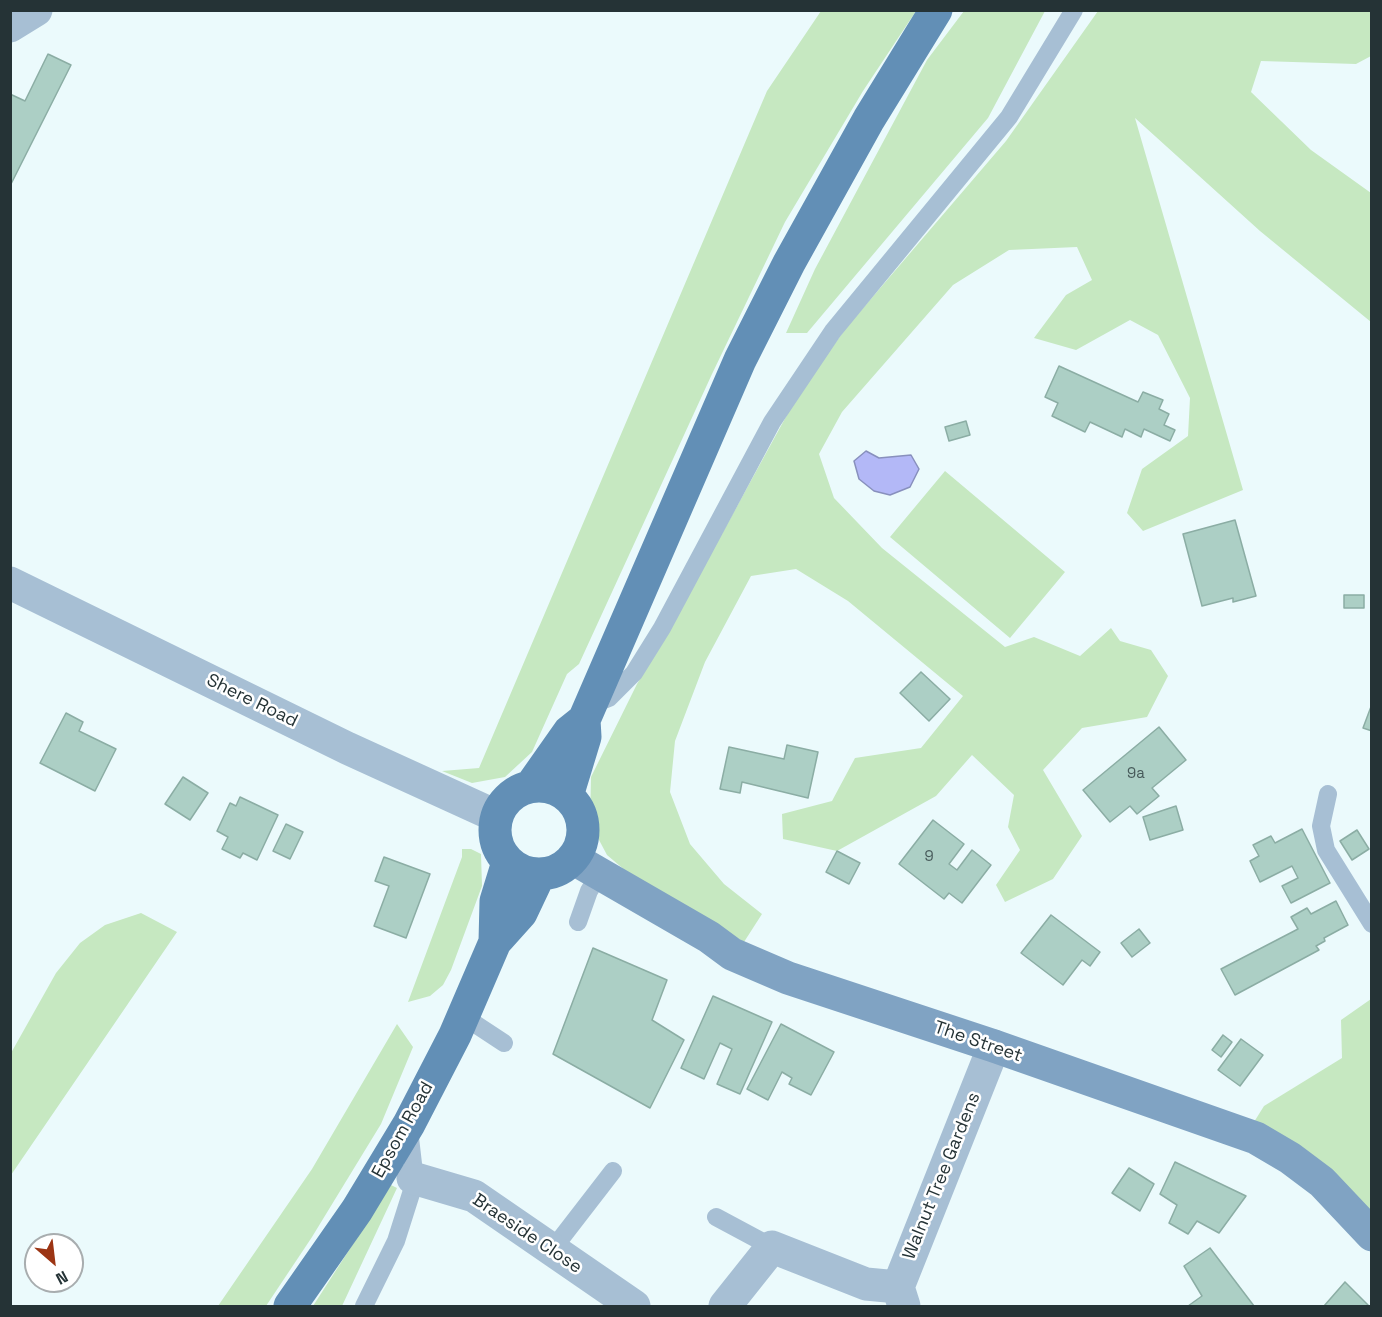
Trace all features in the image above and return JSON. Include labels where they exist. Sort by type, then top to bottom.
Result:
[{"type":"main road","points":[[531,786],[586,712],[745,350],[789,263],[869,119],[936,10]]},
{"type":"main road","points":[[567,796],[585,737],[586,712]]},
{"type":"main road","points":[[531,786],[546,786],[567,796],[581,816],[587,866],[539,875],[522,872],[508,862],[498,848],[494,835],[496,816],[506,801],[531,786]]},
{"type":"main road","name":"Epsom Road","points":[[495,942],[496,901],[508,862]]},
{"type":"main road","name":"Epsom Road","points":[[290,1306],[357,1210],[409,1124],[463,1016],[495,942],[521,913],[539,875]]},
{"type":"street","points":[[10,26],[36,10]]},
{"type":"street","name":"Shere Road","points":[[10,583],[347,748],[496,816]]},
{"type":"street","name":"The Street","points":[[587,866],[709,937],[732,954],[846,998],[994,1046],[1256,1138],[1290,1158],[1322,1182],[1371,1235]]},
{"type":"street","name":"Walnut Tree Gardens","points":[[901,1297],[994,1046]]},
{"type":"street","name":"Braeside Close","points":[[413,1178],[474,1196],[634,1306]]},
{"type":"street","points":[[725,1306],[772,1247],[901,1297]]},
{"type":"lane","points":[[586,712],[609,698],[634,673],[662,628],[772,422],[833,331],[1009,117],[1074,10]]},
{"type":"lane","points":[[1328,794],[1321,826],[1326,850],[1371,924]]},
{"type":"lane","points":[[578,922],[588,891],[587,866]]},
{"type":"lane","points":[[463,1016],[504,1043]]},
{"type":"lane","points":[[364,1306],[396,1241],[415,1181],[409,1124]]},
{"type":"lane","points":[[552,1250],[613,1171]]},
{"type":"lane","points":[[716,1217],[772,1247]]},
{"type":"green space","points":[[821,11],[916,11],[863,91],[785,222],[712,374],[579,664],[567,674],[532,752],[505,777],[472,783],[442,771],[479,768],[767,91]]},
{"type":"green space","points":[[964,11],[1045,11],[988,118],[807,333],[786,333],[815,269],[927,60]]},
{"type":"green space","points":[[1098,11],[1371,11],[1371,56],[1356,64],[1261,61],[1251,92],[1311,150],[1371,193],[1371,322],[1260,231],[1135,118],[1243,490],[1143,531],[1127,513],[1142,469],[1188,436],[1190,398],[1158,335],[1130,320],[1076,350],[1034,338],[1066,295],[1092,280],[1077,247],[1009,250],[953,285],[842,412],[819,454],[834,498],[882,548],[1005,647],[1034,637],[1080,656],[1111,628],[1120,641],[1151,650],[1168,676],[1147,717],[1082,728],[1043,770],[1082,836],[1053,879],[1005,902],[996,885],[1020,850],[1008,827],[1014,795],[972,755],[936,796],[837,851],[783,839],[782,814],[832,801],[855,758],[921,748],[963,696],[848,601],[796,569],[751,576],[705,662],[675,741],[670,792],[690,844],[724,884],[762,914],[744,942],[640,883],[607,855],[590,823],[591,777],[637,684],[799,393],[846,328],[1006,141]]},
{"type":"green space","points":[[945,471],[1065,572],[1010,638],[890,537]]},
{"type":"green space","points":[[462,849],[471,849],[481,854],[482,886],[451,970],[443,985],[430,996],[408,1002],[462,857]]},
{"type":"green space","points":[[141,913],[177,932],[11,1175],[11,1053],[56,973],[80,943],[105,925]]},
{"type":"green space","points":[[1371,999],[1372,1213],[1254,1122],[1264,1106],[1342,1058],[1341,1020]]},
{"type":"green space","points":[[397,1024],[413,1047],[381,1124],[312,1237],[266,1306],[218,1306],[312,1169]]},
{"type":"green space","points":[[391,1185],[397,1188],[342,1306],[313,1306]]},
{"type":"water","points":[[866,451],[879,458],[911,455],[919,469],[910,487],[890,495],[874,491],[859,479],[854,461]]},
{"type":"building","points":[[48,54],[71,65],[10,186],[10,94],[25,101]]},
{"type":"building","points":[[1059,366],[1138,402],[1143,392],[1163,400],[1159,409],[1169,414],[1164,425],[1175,430],[1170,441],[1144,429],[1141,437],[1125,429],[1122,437],[1090,422],[1085,432],[1052,416],[1058,403],[1045,397]]},
{"type":"building","points":[[966,421],[970,435],[949,441],[945,427]]},
{"type":"building","points":[[1235,520],[1256,596],[1233,602],[1233,598],[1202,606],[1183,534]]},
{"type":"building","points":[[1344,595],[1364,595],[1364,608],[1344,608]]},
{"type":"building","points":[[921,672],[950,699],[929,721],[900,693]]},
{"type":"building","points":[[1372,704],[1372,731],[1363,728]]},
{"type":"building","points":[[66,713],[83,722],[79,731],[116,749],[95,791],[40,763]]},
{"type":"building","points":[[1159,727],[1186,760],[1152,788],[1159,796],[1137,814],[1130,806],[1110,822],[1083,790]]},
{"type":"building","points":[[787,745],[818,752],[808,798],[742,782],[740,793],[720,789],[729,747],[784,759]]},
{"type":"building","points":[[183,777],[208,793],[190,820],[165,804]]},
{"type":"building","points":[[240,797],[278,815],[257,860],[243,853],[240,858],[222,849],[228,837],[217,831],[230,803],[236,806]]},
{"type":"building","points":[[1176,806],[1183,830],[1150,840],[1143,817]]},
{"type":"building","points":[[933,820],[964,844],[949,864],[957,870],[972,850],[991,865],[962,903],[949,893],[944,899],[899,864]]},
{"type":"building","points":[[286,824],[303,832],[290,859],[273,851]]},
{"type":"building","points":[[1302,829],[1330,883],[1291,903],[1282,886],[1298,878],[1292,866],[1260,882],[1250,861],[1259,856],[1253,845],[1271,836],[1275,843]]},
{"type":"building","points":[[1357,830],[1369,849],[1352,860],[1340,841]]},
{"type":"building","points":[[837,851],[860,863],[849,884],[826,872]]},
{"type":"building","points":[[384,857],[430,874],[406,938],[374,926],[389,886],[375,881]]},
{"type":"building","points":[[1336,901],[1348,925],[1324,938],[1325,941],[1316,946],[1319,950],[1235,995],[1221,969],[1298,929],[1291,917],[1307,908],[1311,914]]},
{"type":"building","points":[[1051,915],[1100,952],[1090,966],[1082,960],[1063,985],[1021,953]]},
{"type":"building","points":[[1139,929],[1150,943],[1132,957],[1121,943]]},
{"type":"building","points":[[593,948],[667,980],[652,1020],[684,1040],[650,1108],[553,1054]]},
{"type":"building","points":[[713,996],[772,1022],[740,1094],[717,1084],[732,1049],[720,1043],[704,1079],[681,1068]]},
{"type":"building","points":[[781,1024],[834,1052],[811,1095],[789,1084],[792,1078],[782,1072],[768,1100],[747,1089]]},
{"type":"building","points":[[1223,1035],[1232,1042],[1221,1057],[1212,1050]]},
{"type":"building","points":[[1241,1039],[1263,1055],[1240,1086],[1218,1070]]},
{"type":"building","points":[[1175,1162],[1246,1196],[1219,1233],[1197,1221],[1188,1234],[1169,1223],[1177,1205],[1160,1194]]},
{"type":"building","points":[[1129,1168],[1154,1184],[1140,1211],[1112,1193]]},
{"type":"building","points":[[1210,1248],[1254,1306],[1188,1306],[1202,1296],[1184,1266]]},
{"type":"building","points":[[1345,1282],[1369,1306],[1324,1306]]}]
